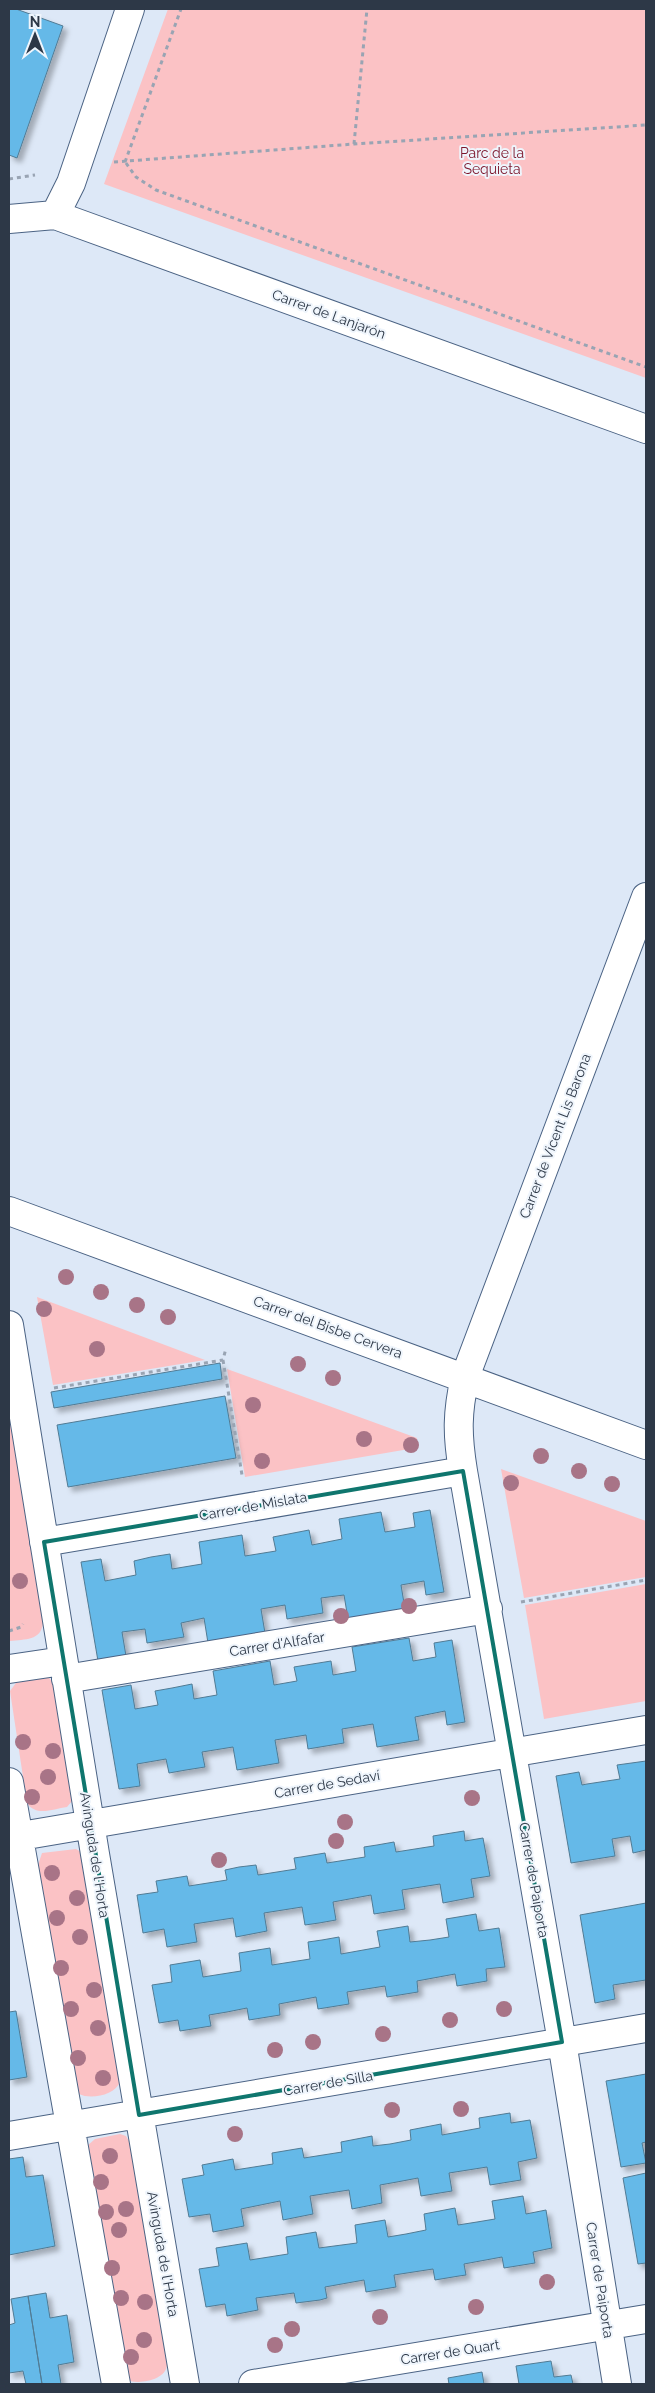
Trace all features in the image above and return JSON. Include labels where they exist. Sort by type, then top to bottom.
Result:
[{"type":"street","points":[[55,215],[71,183],[125,10]]},
{"type":"street","name":"Carrer de Lanjarón","points":[[9,219],[55,215],[646,429]]},
{"type":"street","name":"Carrer de Vicent Lis Barona","points":[[464,1376],[646,896]]},
{"type":"street","name":"Carrer del Bisbe Cervera","points":[[9,1211],[464,1376],[646,1445]]},
{"type":"street","name":"Avinguda de l'Horta","points":[[9,1325],[90,1824],[185,2384]]},
{"type":"street","name":"Carrer de Paiporta","points":[[464,1376],[458,1411],[458,1438],[462,1471],[488,1609],[562,2042],[617,2384]]},
{"type":"street","name":"Carrer de Mislata","points":[[44,1542],[462,1471]]},
{"type":"street","name":"Carrer d'Alfafar","points":[[9,1669],[65,1670],[488,1609]]},
{"type":"street","name":"Carrer de Sedaví","points":[[13,1838],[646,1730]]},
{"type":"street","points":[[9,1782],[13,1838],[69,2126],[116,2384]]},
{"type":"street","name":"Carrer de Silla","points":[[9,2136],[646,2028]]},
{"type":"street","name":"Carrer de Quart","points":[[253,2384],[646,2319]]},
{"type":"path","points":[[125,162],[181,9]]},
{"type":"path","points":[[354,144],[367,9]]},
{"type":"path","points":[[125,162],[354,144],[646,125]]},
{"type":"path","points":[[125,162],[136,177],[156,190],[646,367]]},
{"type":"path","points":[[226,1348],[223,1360],[243,1482]]},
{"type":"path","points":[[53,1388],[223,1360]]},
{"type":"path","points":[[517,1602],[646,1580]]},
{"type":"highlighted area","points":[[463,1471],[562,2042],[139,2115],[44,1542]]},
{"type":"green space","name":"Parc de la Sequieta","points":[[168,9],[646,9],[646,378],[104,184]]},
{"type":"green space","points":[[37,1297],[205,1360],[53,1385]]},
{"type":"green space","points":[[227,1369],[417,1438],[415,1448],[245,1477]]},
{"type":"green space","points":[[9,1415],[43,1623],[42,1629],[36,1636],[10,1641]]},
{"type":"green space","points":[[501,1469],[646,1521],[646,1577],[524,1598]]},
{"type":"green space","points":[[646,1584],[646,1701],[544,1719],[525,1605]]},
{"type":"green space","points":[[44,1677],[49,1678],[55,1685],[72,1801],[67,1807],[40,1811],[35,1810],[27,1803],[10,1691],[16,1683]]},
{"type":"green space","points":[[76,1849],[81,1852],[120,2082],[108,2093],[96,2096],[84,2096],[79,2094],[76,2089],[38,1865],[42,1853]]},
{"type":"green space","points":[[120,2134],[126,2136],[130,2143],[167,2365],[162,2374],[157,2378],[138,2382],[127,2380],[87,2146],[95,2139]]},
{"type":"building","points":[[9,9],[16,9],[63,26],[17,158],[9,155]]},
{"type":"building","points":[[220,1363],[222,1379],[54,1408],[51,1392]]},
{"type":"building","points":[[225,1396],[236,1458],[68,1487],[57,1425]]},
{"type":"building","points":[[430,1510],[444,1592],[426,1595],[424,1581],[401,1585],[405,1609],[348,1619],[344,1595],[321,1598],[323,1613],[287,1619],[285,1605],[261,1609],[265,1633],[208,1643],[204,1618],[181,1623],[184,1637],[147,1643],[145,1629],[122,1632],[126,1656],[98,1661],[81,1562],[101,1559],[105,1581],[136,1575],[134,1561],[151,1557],[170,1554],[172,1569],[202,1564],[199,1542],[242,1535],[245,1556],[276,1551],[273,1537],[309,1530],[312,1545],[342,1539],[339,1519],[381,1512],[385,1532],[415,1527],[413,1513]]},
{"type":"building","points":[[409,1638],[413,1661],[436,1657],[434,1643],[452,1640],[465,1722],[447,1725],[445,1711],[415,1717],[419,1740],[377,1747],[373,1724],[342,1729],[344,1743],[308,1749],[306,1735],[275,1740],[279,1763],[237,1770],[233,1747],[202,1752],[205,1767],[169,1773],[166,1759],[137,1764],[140,1786],[119,1789],[102,1690],[131,1685],[135,1709],[158,1705],[155,1691],[192,1684],[194,1699],[217,1695],[213,1671],[270,1661],[274,1685],[297,1681],[294,1667],[331,1661],[333,1675],[356,1671],[352,1647]]},
{"type":"building","points":[[646,1761],[646,1850],[633,1853],[630,1836],[612,1839],[615,1856],[571,1863],[556,1776],[579,1772],[582,1785],[620,1779],[617,1765]]},
{"type":"building","points":[[464,1831],[465,1841],[483,1838],[490,1876],[471,1879],[474,1897],[443,1903],[440,1884],[402,1890],[405,1909],[374,1914],[371,1895],[333,1902],[336,1920],[319,1923],[305,1925],[302,1907],[264,1913],[267,1931],[236,1937],[233,1918],[194,1924],[197,1942],[167,1947],[164,1929],[143,1933],[137,1895],[158,1892],[156,1881],[187,1876],[189,1886],[227,1880],[225,1870],[239,1867],[256,1865],[258,1875],[296,1869],[294,1858],[325,1853],[327,1863],[365,1857],[364,1847],[394,1842],[396,1852],[434,1846],[433,1836]]},
{"type":"building","points":[[646,1903],[646,1980],[613,1985],[615,1999],[595,2003],[580,1915]]},
{"type":"building","points":[[476,1914],[479,1931],[499,1928],[505,1967],[486,1969],[487,1981],[457,1986],[455,1974],[417,1981],[418,1992],[387,1997],[385,1986],[347,1992],[349,2004],[318,2009],[316,1997],[279,2004],[280,2015],[249,2020],[247,2008],[209,2015],[211,2026],[180,2031],[178,2020],[159,2023],[152,1985],[172,1982],[170,1965],[200,1960],[203,1977],[241,1971],[239,1953],[270,1948],[272,1965],[310,1959],[308,1942],[339,1937],[341,1954],[380,1947],[377,1931],[408,1926],[410,1942],[449,1937],[446,1919]]},
{"type":"building","points":[[16,2011],[27,2077],[9,2080],[9,2012]]},
{"type":"building","points":[[646,2074],[646,2142],[642,2143],[646,2163],[621,2167],[606,2081]]},
{"type":"building","points":[[510,2113],[511,2123],[530,2120],[537,2158],[518,2162],[521,2180],[490,2185],[487,2167],[449,2173],[452,2191],[421,2196],[418,2178],[380,2185],[382,2203],[352,2209],[349,2190],[310,2196],[313,2214],[283,2220],[280,2201],[241,2209],[244,2226],[213,2232],[210,2214],[189,2217],[182,2179],[204,2175],[202,2165],[233,2159],[235,2170],[273,2164],[272,2153],[302,2148],[304,2158],[342,2152],[341,2142],[372,2136],[373,2146],[390,2144],[411,2140],[410,2130],[441,2124],[442,2135],[480,2128],[479,2118]]},
{"type":"building","points":[[23,2157],[26,2177],[43,2175],[55,2246],[9,2255],[9,2159]]},
{"type":"building","points":[[646,2173],[646,2263],[638,2264],[623,2178]]},
{"type":"building","points":[[523,2196],[526,2214],[546,2210],[552,2248],[533,2252],[535,2263],[504,2268],[502,2257],[464,2264],[466,2275],[435,2280],[433,2269],[394,2275],[396,2287],[366,2292],[364,2280],[325,2287],[327,2298],[320,2300],[296,2303],[294,2293],[256,2298],[258,2310],[227,2316],[225,2304],[206,2307],[199,2269],[219,2266],[216,2248],[247,2243],[250,2260],[288,2254],[286,2237],[316,2232],[319,2248],[357,2243],[355,2225],[385,2220],[388,2237],[426,2230],[424,2214],[455,2208],[458,2225],[495,2219],[492,2201]]},
{"type":"building","points":[[46,2293],[50,2318],[67,2315],[74,2362],[58,2365],[61,2384],[42,2384],[28,2296]]},
{"type":"building","points":[[28,2296],[42,2384],[26,2384],[23,2371],[9,2373],[9,2325],[15,2323],[11,2299]]},
{"type":"building","points":[[551,2361],[554,2377],[571,2375],[573,2384],[519,2384],[516,2366]]},
{"type":"building","points":[[482,2372],[484,2384],[449,2384],[448,2378]]}]
